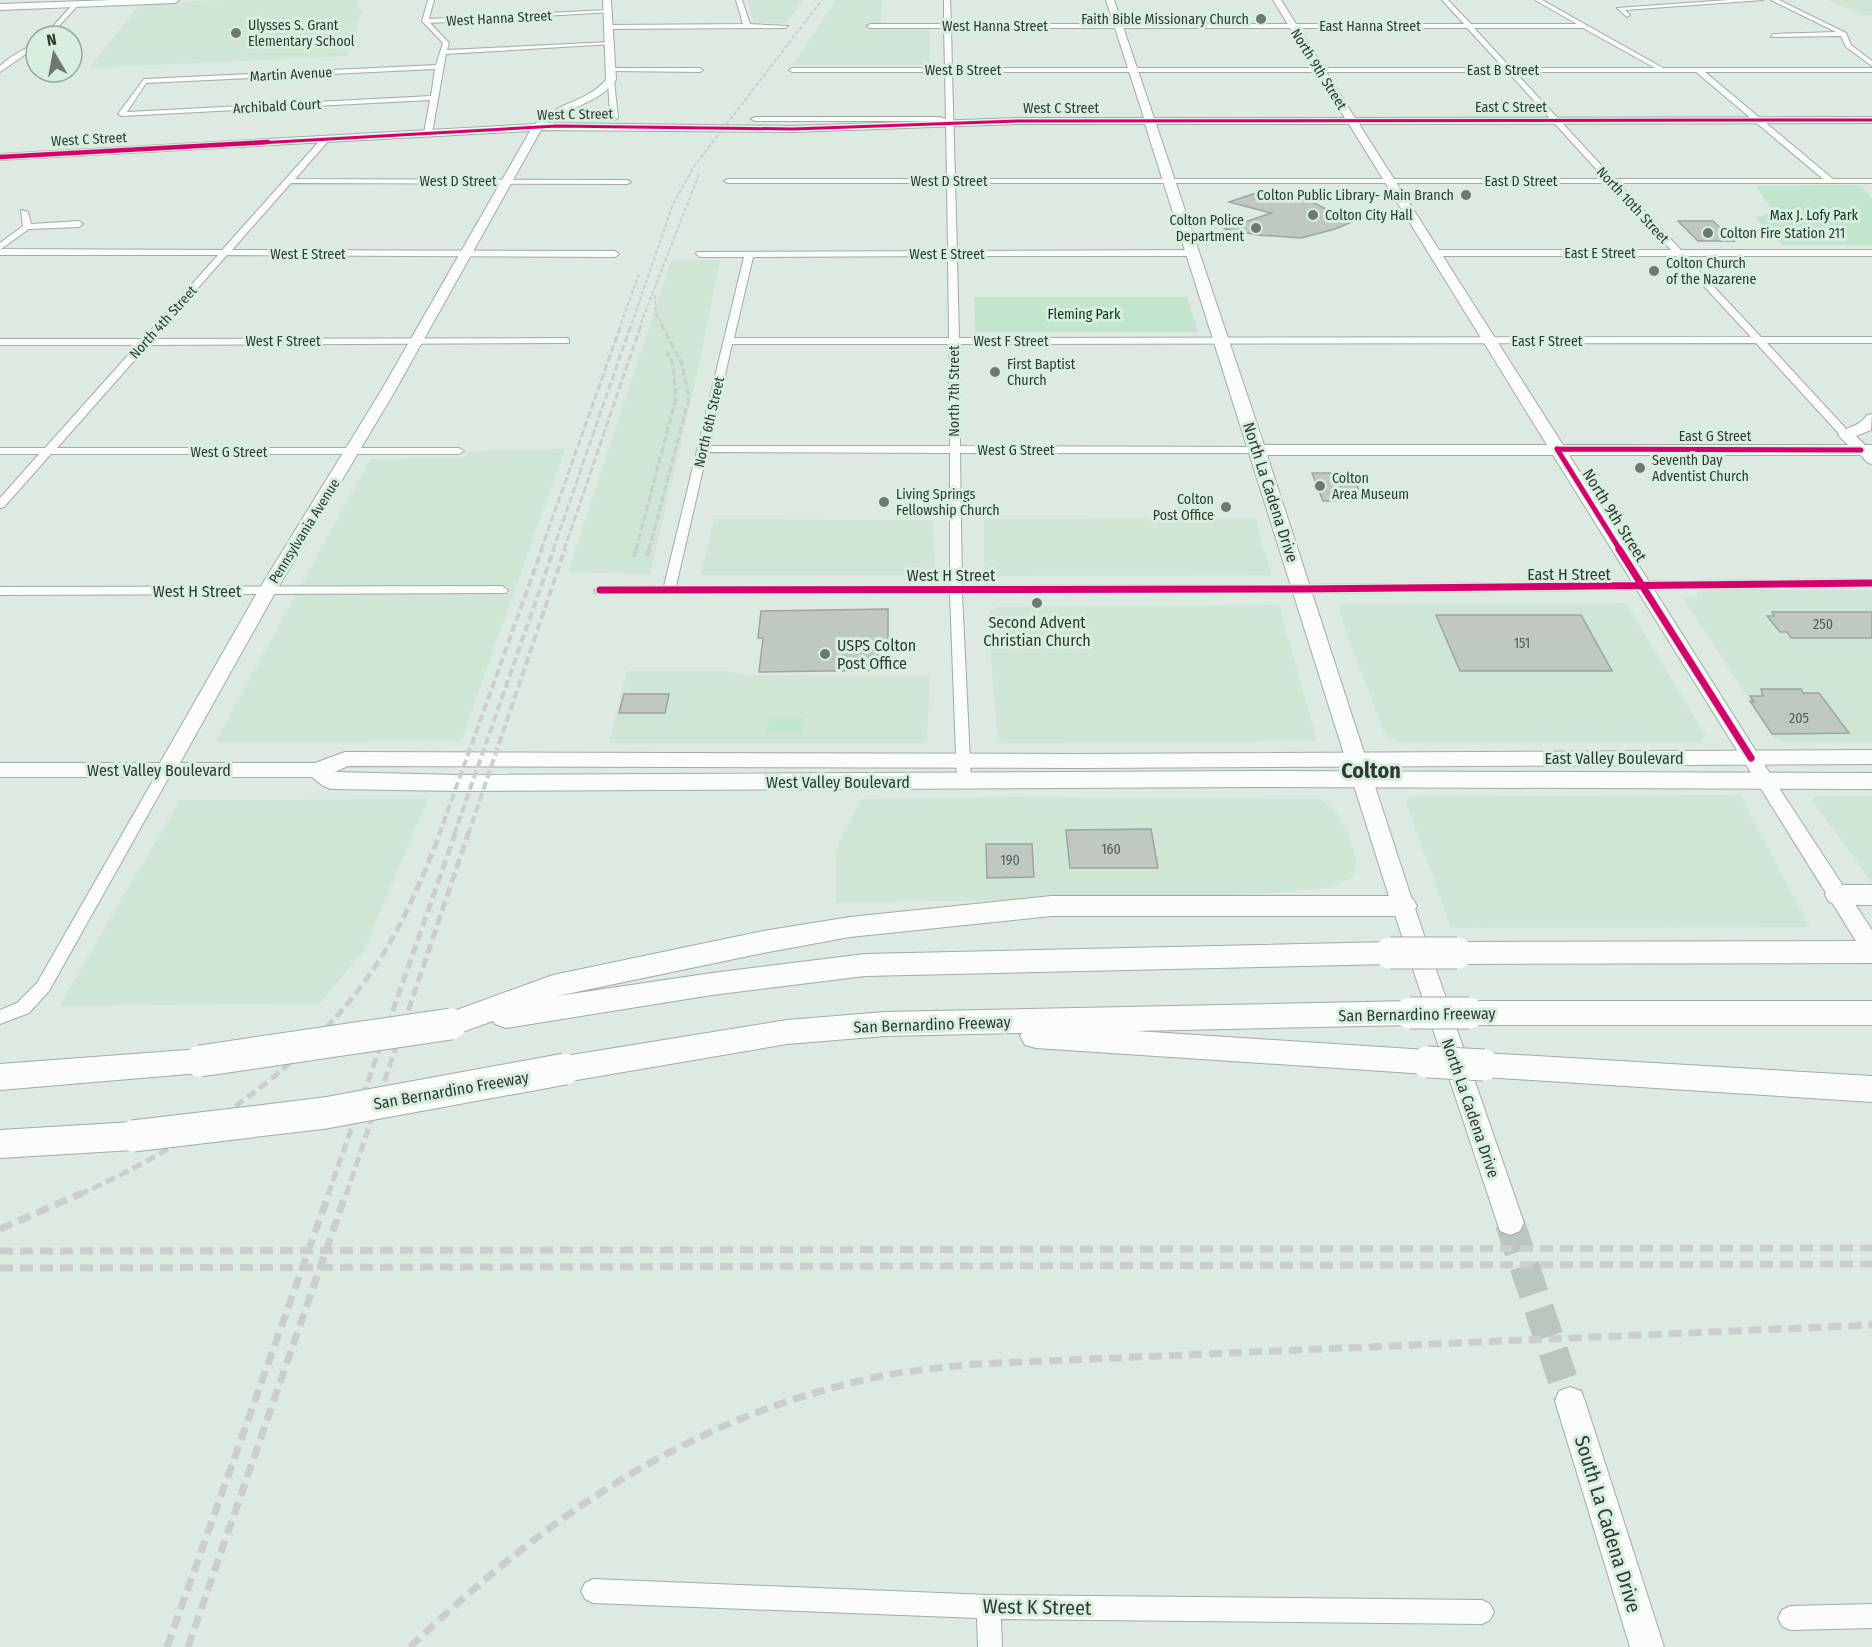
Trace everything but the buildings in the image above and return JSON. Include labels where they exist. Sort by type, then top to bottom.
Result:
[{"type":"highway","points":[[1839,895],[1872,895]]},
{"type":"highway","points":[[0,1077],[200,1061],[451,1024],[763,942],[850,927],[935,916],[1051,906],[1403,906]]},
{"type":"highway","points":[[553,997],[711,984],[866,965],[1390,953],[1872,950]]},
{"type":"highway","name":"San Bernardino Freeway","points":[[0,1144],[133,1136],[325,1113],[564,1069],[787,1032],[885,1024],[1410,1013],[1871,1013]]},
{"type":"highway","points":[[885,1024],[1071,1039],[1872,1089]]},
{"type":"main road","name":"East Valley Boulevard","points":[[1359,769],[1751,758],[1872,757]]},
{"type":"main road","name":"West Valley Boulevard","points":[[0,770],[318,770],[345,759],[715,759],[963,771],[1254,779],[1359,769]]},
{"type":"main road","points":[[612,782],[615,773],[628,767],[689,766],[715,759]]},
{"type":"main road","name":"East Valley Boulevard","points":[[1359,769],[1766,782],[1872,781]]},
{"type":"main road","name":"West Valley Boulevard","points":[[318,770],[331,781],[612,782],[963,771]]},
{"type":"street","points":[[0,7],[175,0]]},
{"type":"street","points":[[428,133],[439,67],[446,43],[425,21],[431,0]]},
{"type":"street","points":[[607,0],[614,118]]},
{"type":"street","points":[[739,0],[747,26]]},
{"type":"street","name":"North 7th Street","points":[[946,0],[954,341],[956,588],[963,771]]},
{"type":"street","name":"North La Cadena Drive","points":[[1110,0],[1194,253],[1403,906],[1510,1223]]},
{"type":"street","name":"North 9th Street","points":[[1276,0],[1872,950]]},
{"type":"street","name":"North 10th Street","points":[[1445,0],[1846,435],[1866,450],[1872,461]]},
{"type":"street","points":[[1538,0],[1662,70]]},
{"type":"street","points":[[1627,15],[1620,8],[1761,0]]},
{"type":"street","points":[[1774,0],[1844,34],[1848,46],[1872,64]]},
{"type":"street","points":[[57,24],[76,4]]},
{"type":"street","name":"West Hanna Street","points":[[425,21],[608,12]]},
{"type":"street","points":[[609,27],[785,26]]},
{"type":"street","name":"West Hanna Street","points":[[870,26],[1119,26]]},
{"type":"street","name":"East Hanna Street","points":[[1119,26],[1584,26]]},
{"type":"street","points":[[1773,36],[1844,34]]},
{"type":"street","points":[[443,52],[610,44]]},
{"type":"street","points":[[0,70],[24,51]]},
{"type":"street","name":"Martin Avenue","points":[[122,114],[144,81],[439,67]]},
{"type":"street","points":[[610,75],[700,70]]},
{"type":"street","name":"West B Street","points":[[792,70],[1134,70]]},
{"type":"street","name":"East B Street","points":[[1134,70],[1872,70]]},
{"type":"street","points":[[1698,70],[1830,180]]},
{"type":"street","name":"Pennsylvania Avenue","points":[[0,1017],[23,1008],[43,987],[267,591],[353,452],[537,128],[548,116],[593,94],[610,75]]},
{"type":"street","name":"Archibald Court","points":[[122,114],[433,98]]},
{"type":"street","points":[[564,108],[561,118],[579,126]]},
{"type":"street","points":[[755,119],[939,120],[949,123]]},
{"type":"street","name":"East C Street","points":[[1150,121],[1872,120]]},
{"type":"street","name":"West C Street","points":[[0,157],[579,126],[793,129],[949,123],[1150,121]]},
{"type":"street","name":"West C Street","points":[[537,128],[579,131],[792,134],[920,128],[949,123]]},
{"type":"street","name":"North 4th Street","points":[[0,506],[326,139]]},
{"type":"street","name":"West D Street","points":[[289,181],[627,182]]},
{"type":"street","name":"West D Street","points":[[728,181],[1170,181]]},
{"type":"street","name":"East D Street","points":[[1170,181],[1872,181]]},
{"type":"street","points":[[24,212],[27,227]]},
{"type":"street","points":[[0,247],[27,227],[79,224]]},
{"type":"street","name":"West E Street","points":[[0,252],[615,254]]},
{"type":"street","name":"West E Street","points":[[700,254],[1194,253]]},
{"type":"street","name":"East E Street","points":[[1435,253],[1872,253]]},
{"type":"street","name":"North 6th Street","points":[[669,590],[749,254]]},
{"type":"street","name":"East F Street","points":[[1221,340],[1872,340]]},
{"type":"street","name":"West F Street","points":[[728,341],[1221,340]]},
{"type":"street","name":"West F Street","points":[[0,342],[566,341]]},
{"type":"street","points":[[1846,435],[1866,427],[1872,418]]},
{"type":"street","name":"West G Street","points":[[703,449],[1257,450]]},
{"type":"street","name":"East G Street","points":[[1257,450],[1866,450]]},
{"type":"street","name":"West G Street","points":[[0,451],[459,451]]},
{"type":"street","name":"East H Street","points":[[1302,589],[1872,583]]},
{"type":"street","name":"West H Street","points":[[600,590],[1302,589]]},
{"type":"street","name":"West H Street","points":[[0,591],[502,590]]},
{"type":"street","name":"South La Cadena Drive","points":[[1570,1401],[1647,1647]]},
{"type":"street","name":"West K Street","points":[[593,1591],[989,1606],[1482,1612]]},
{"type":"street","points":[[989,1606],[990,1647]]},
{"type":"street","points":[[1790,1617],[1872,1616]]},
{"type":"shaded area","name":"Ulysses S. Grant Elementary School","points":[[222,0],[360,0],[356,8],[363,10],[347,56],[89,68],[140,4]]},
{"type":"shaded area","points":[[747,0],[804,0],[786,23],[754,23]]},
{"type":"shaded area","points":[[836,0],[882,0],[880,30],[930,30],[930,65],[793,65]]},
{"type":"shaded area","points":[[1828,0],[1872,0],[1872,15],[1863,15]]},
{"type":"shaded area","points":[[720,260],[698,370],[650,574],[568,572],[671,261]]},
{"type":"shaded area","points":[[565,449],[461,741],[217,742],[370,459],[463,458],[468,451]]},
{"type":"shaded area","points":[[1255,518],[1271,573],[1269,575],[994,576],[984,574],[984,519]]},
{"type":"shaded area","points":[[714,519],[933,520],[935,572],[928,575],[701,575]]},
{"type":"shaded area","points":[[1697,590],[1872,590],[1872,742],[1784,742],[1775,739],[1683,598],[1697,597]]},
{"type":"shaded area","points":[[1343,603],[1621,603],[1628,606],[1706,736],[1701,742],[1397,742],[1386,737],[1346,632],[1339,609]]},
{"type":"shaded area","points":[[1279,605],[1317,741],[1003,743],[998,740],[992,676],[990,610],[996,607]]},
{"type":"shaded area","points":[[627,671],[727,671],[748,675],[930,675],[927,740],[924,743],[609,743]]},
{"type":"shaded area","points":[[1740,795],[1810,927],[1451,928],[1406,802],[1409,797]]},
{"type":"shaded area","points":[[1817,796],[1872,796],[1872,883],[1812,800]]},
{"type":"shaded area","points":[[1010,797],[1319,799],[1334,809],[1350,837],[1357,865],[1351,878],[1331,887],[1289,892],[1179,898],[836,902],[836,857],[839,842],[861,799]]},
{"type":"shaded area","points":[[428,799],[364,950],[320,1003],[59,1006],[180,800]]},
{"type":"green space","name":"Max J. Lofy Park","points":[[1861,185],[1872,199],[1872,245],[1782,245],[1755,218],[1773,211],[1756,186]]},
{"type":"green space","name":"Fleming Park","points":[[974,297],[1187,297],[1198,332],[975,332]]},
{"type":"green space","points":[[769,717],[804,718],[802,733],[767,733]]},
{"type":"tunnel","points":[[1510,1223],[1570,1401]]},
{"type":"railway","points":[[632,323],[673,204],[695,165],[822,0]]},
{"type":"railway","points":[[641,323],[699,174]]},
{"type":"railway","points":[[621,323],[639,275]]},
{"type":"railway","points":[[655,295],[656,314],[661,323]]},
{"type":"railway","points":[[541,550],[622,322]]},
{"type":"railway","points":[[553,550],[632,322]]},
{"type":"railway","points":[[564,550],[642,322]]},
{"type":"railway","points":[[649,550],[689,398],[682,364],[660,322]]},
{"type":"railway","points":[[636,550],[676,398],[673,365],[667,351]]},
{"type":"railway","points":[[439,835],[542,549]]},
{"type":"railway","points":[[454,835],[554,549]]},
{"type":"railway","points":[[468,835],[565,549]]},
{"type":"railway","points":[[634,557],[636,549]]},
{"type":"railway","points":[[647,556],[649,549]]},
{"type":"railway","points":[[79,1195],[162,1153],[202,1128],[279,1072],[314,1040],[346,1006],[384,952],[410,903],[440,834]]},
{"type":"railway","points":[[328,1195],[455,834]]},
{"type":"railway","points":[[346,1195],[468,834]]},
{"type":"railway","points":[[0,1229],[82,1193]]},
{"type":"railway","points":[[308,1251],[329,1193]]},
{"type":"railway","points":[[326,1250],[346,1193]]},
{"type":"railway","points":[[326,1250],[1872,1248]]},
{"type":"railway","points":[[308,1251],[326,1250]]},
{"type":"railway","points":[[320,1267],[326,1250]]},
{"type":"railway","points":[[0,1251],[308,1251]]},
{"type":"railway","points":[[302,1267],[308,1251]]},
{"type":"railway","points":[[320,1267],[1872,1264]]},
{"type":"railway","points":[[0,1268],[302,1267]]},
{"type":"railway","points":[[167,1647],[302,1267]]},
{"type":"railway","points":[[302,1267],[320,1267]]},
{"type":"railway","points":[[188,1647],[320,1267]]},
{"type":"railway","points":[[410,1647],[512,1557],[564,1518],[618,1482],[674,1450],[734,1422],[796,1399],[863,1380],[919,1370],[976,1364],[1872,1325]]},
{"type":"cycle path","points":[[0,157],[557,126],[793,129],[1018,121],[1872,120]]},
{"type":"cycle path","points":[[1557,449],[1751,758]]},
{"type":"cycle path","points":[[1557,449],[1861,450]]},
{"type":"cycle path","points":[[600,590],[1302,589],[1872,583]]},
{"type":"place","name":"Faith Bible Missionary Church","points":[[1261,19]]},
{"type":"place","name":"Ulysses S. Grant Elementary School","points":[[236,33]]},
{"type":"place","name":"Colton Public Library- Main Branch","points":[[1466,195]]},
{"type":"place","name":"Colton City Hall","points":[[1313,215]]},
{"type":"place","name":"Colton Police Department","points":[[1256,228]]},
{"type":"place","name":"Colton Fire Station 211","points":[[1708,233]]},
{"type":"place","name":"Colton Church of the Nazarene","points":[[1654,271]]},
{"type":"place","name":"First Baptist Church","points":[[995,372]]},
{"type":"place","name":"Seventh Day Adventist Church","points":[[1640,468]]},
{"type":"place","name":"Colton Area Museum","points":[[1320,486]]},
{"type":"place","name":"Living Springs Fellowship Church","points":[[884,502]]},
{"type":"place","name":"Colton Post Office","points":[[1226,507]]},
{"type":"place","name":"Second Advent Christian Church","points":[[1037,603]]},
{"type":"place","name":"USPS Colton Post Office","points":[[825,654]]},
{"type":"district","name":"Colton","points":[[1371,770]]}]
